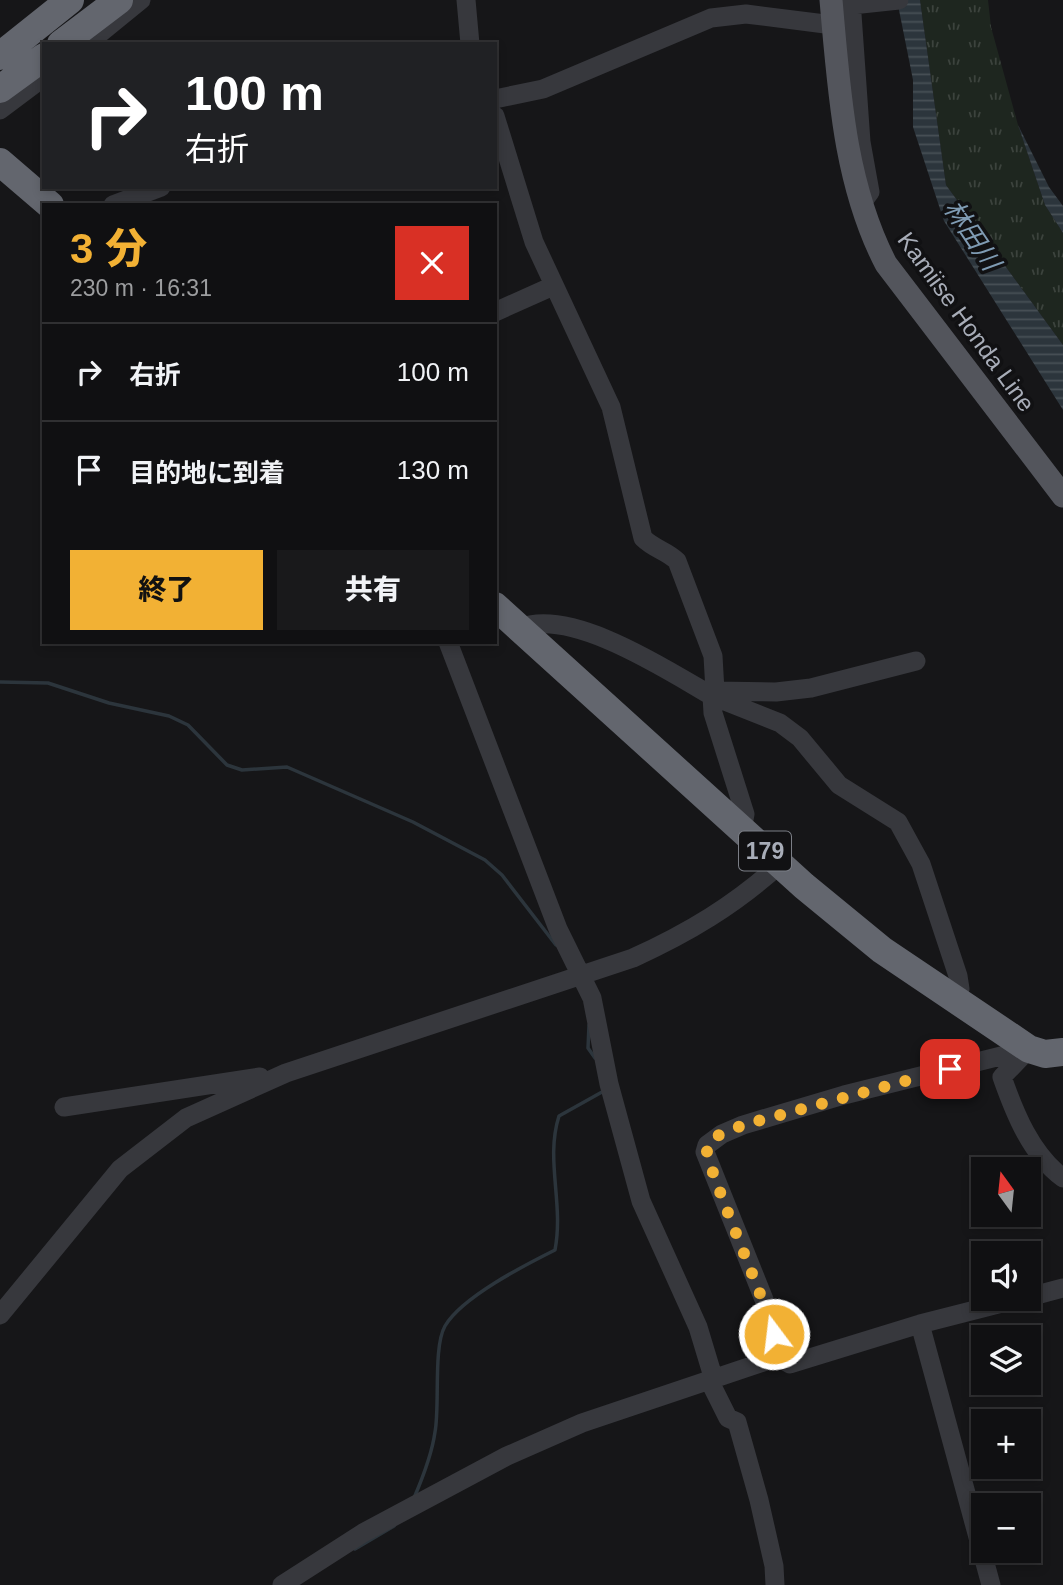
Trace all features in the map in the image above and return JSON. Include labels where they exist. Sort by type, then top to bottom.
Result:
[{"type":"highway","points":[[0,56],[70,0]]},
{"type":"highway","points":[[64,42],[119,0]]},
{"type":"highway","points":[[0,89],[42,58]]},
{"type":"highway","points":[[0,162],[48,203]]},
{"type":"highway","name":"179","points":[[497,608],[780,864],[882,950],[956,1001],[1050,1056]]},
{"type":"main road","name":"Kamiise Honda Line","points":[[850,2],[833,25],[849,160],[861,204],[886,264],[1063,496]]},
{"type":"street","points":[[88,42],[141,0]]},
{"type":"street","points":[[466,0],[470,42]]},
{"type":"street","points":[[861,204],[870,192],[861,142],[850,2],[899,0]]},
{"type":"street","points":[[497,99],[543,89],[711,18],[746,14],[833,25]]},
{"type":"street","points":[[0,110],[42,78]]},
{"type":"street","points":[[497,122],[534,242],[553,286],[579,334],[611,408],[643,538],[653,548],[669,553],[677,561],[713,656],[713,713],[745,814],[742,830]]},
{"type":"street","points":[[118,203],[157,189]]},
{"type":"street","points":[[497,311],[553,286]]},
{"type":"street","points":[[520,628],[532,622],[550,622],[595,636],[780,723],[800,738],[839,785],[898,821],[921,864],[954,964],[960,989],[956,1001]]},
{"type":"street","points":[[449,644],[558,929],[578,978],[592,998],[609,1084],[641,1201],[698,1327],[712,1381],[727,1418],[737,1422],[760,1500],[774,1566],[775,1585]]},
{"type":"street","points":[[714,693],[776,692],[811,688],[916,661]]},
{"type":"street","points":[[0,1315],[120,1169],[186,1118],[286,1073],[633,958],[705,922],[742,899],[780,864]]},
{"type":"street","points":[[1050,1056],[1002,1077],[1015,1114],[1045,1165],[1063,1178]]},
{"type":"street","points":[[971,1311],[790,1364],[778,1357],[769,1312],[716,1185],[705,1152],[707,1145],[722,1133],[743,1125],[844,1095],[1050,1056]]},
{"type":"street","points":[[64,1107],[286,1073]]},
{"type":"street","points":[[175,1090],[186,1118]]},
{"type":"street","points":[[1041,1294],[1063,1288]]},
{"type":"street","points":[[920,1324],[991,1585]]},
{"type":"street","points":[[282,1585],[363,1533],[507,1457],[582,1423],[778,1357]]},
{"type":"green space","points":[[920,0],[988,0],[991,27],[1018,125],[1045,205],[1063,233],[1063,345],[946,185]]},
{"type":"water","name":"林田川","points":[[897,0],[920,0],[946,185],[1063,345],[1063,410],[944,221],[913,127],[913,80]]},
{"type":"water","points":[[1018,125],[1049,187],[1063,206],[1063,233],[1045,205]]},
{"type":"waterway","points":[[0,682],[48,683],[109,703],[169,716],[188,725],[227,765],[242,770],[287,767],[413,822],[485,860],[502,875],[556,945]]},
{"type":"waterway","points":[[589,1025],[588,1048],[595,1058]]},
{"type":"waterway","points":[[414,1498],[434,1440],[439,1348],[445,1326],[453,1315],[479,1293],[555,1250],[557,1215],[554,1149],[559,1116],[602,1092]]},
{"type":"waterway","points":[[355,1549],[394,1526]]},
{"type":"route","points":[[774,1334],[769,1312],[735,1225],[716,1185],[705,1152],[707,1145],[722,1133],[743,1125],[844,1095],[950,1069]]}]
